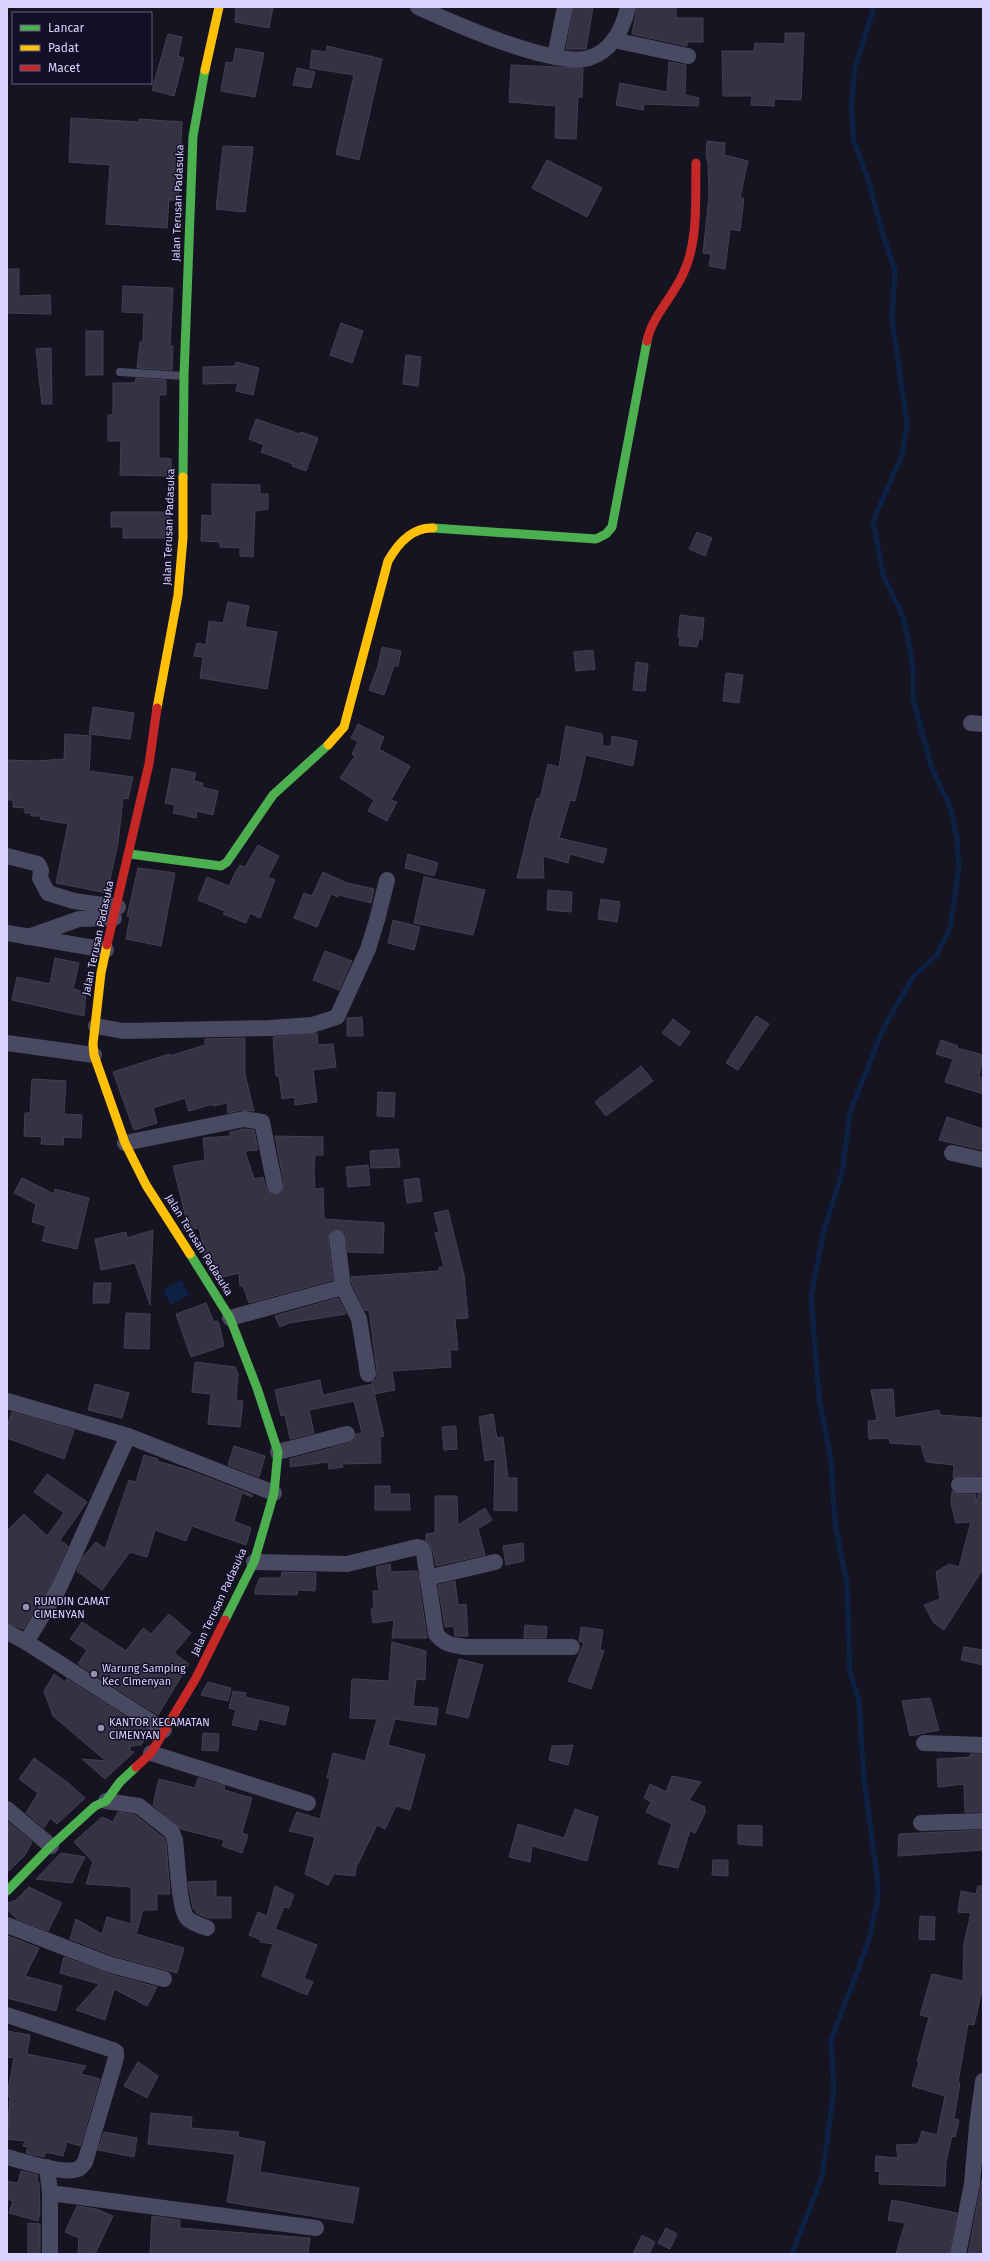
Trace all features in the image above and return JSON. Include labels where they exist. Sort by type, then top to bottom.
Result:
[{"type":"street","name":"Jalan Terusan Padasuka","points":[[7,1891],[51,1846],[95,1806],[106,1801],[120,1782],[151,1753],[196,1678],[254,1562],[274,1493],[278,1452],[257,1388],[230,1318],[146,1185],[125,1143],[94,1055],[96,1010],[106,950],[130,854],[132,833],[148,764],[156,709],[178,595],[183,538],[184,376],[193,136],[198,105],[219,7]]},
{"type":"street","points":[[418,7],[503,42],[570,60],[590,58],[614,40],[623,27],[628,7]]},
{"type":"street","points":[[555,56],[565,7]]},
{"type":"street","points":[[614,40],[688,56]]},
{"type":"street","points":[[130,854],[216,866],[221,866],[227,862],[273,795],[327,746],[344,727],[388,561],[397,544],[411,533],[430,528],[596,539],[606,534],[612,527],[648,338],[654,320],[684,274],[688,259],[693,228],[696,163]]},
{"type":"street","points":[[7,856],[38,864],[41,870],[40,878],[48,893],[116,913]]},
{"type":"street","points":[[96,1026],[123,1031],[270,1028],[312,1026],[337,1017],[368,949],[387,880]]},
{"type":"street","points":[[27,937],[79,919],[116,913]]},
{"type":"street","points":[[7,933],[106,950]]},
{"type":"street","points":[[7,1043],[94,1055]]},
{"type":"street","points":[[125,1143],[244,1119],[262,1122],[275,1186]]},
{"type":"street","points":[[952,1153],[983,1160]]},
{"type":"street","points":[[337,1238],[342,1287],[359,1319],[368,1374]]},
{"type":"street","points":[[230,1318],[342,1287]]},
{"type":"street","points":[[7,1401],[128,1436],[274,1493]]},
{"type":"street","points":[[278,1452],[347,1434]]},
{"type":"street","points":[[26,1642],[59,1588],[128,1436]]},
{"type":"street","points":[[959,1485],[983,1485]]},
{"type":"street","points":[[254,1562],[347,1564],[417,1547],[421,1548],[424,1553],[436,1634],[449,1645],[572,1647]]},
{"type":"street","points":[[427,1578],[494,1562]]},
{"type":"street","points":[[7,1632],[26,1642],[164,1730]]},
{"type":"street","points":[[924,1743],[983,1745]]},
{"type":"street","points":[[151,1753],[308,1803]]},
{"type":"street","points":[[106,1801],[139,1806],[172,1832],[175,1840],[181,1900],[185,1913],[188,1918],[207,1928]]},
{"type":"street","points":[[7,1809],[51,1846]]},
{"type":"street","points":[[921,1823],[983,1822]]},
{"type":"street","points":[[7,1925],[108,1964],[164,1979]]},
{"type":"street","points":[[7,2015],[116,2052],[116,2058],[85,2162],[79,2169],[71,2170],[47,2167],[7,2157]]},
{"type":"street","points":[[958,2254],[979,2144],[983,2081]]},
{"type":"street","points":[[47,2167],[50,2193],[50,2254]]},
{"type":"street","points":[[50,2193],[316,2228]]},
{"type":"lane","points":[[120,372],[184,376]]},
{"type":"water","points":[[181,1280],[189,1295],[171,1305],[163,1290]]},
{"type":"building","points":[[236,7],[273,7],[269,28],[235,22]]},
{"type":"building","points":[[574,7],[593,7],[586,49],[566,49]]},
{"type":"building","points":[[637,7],[676,7],[676,18],[703,18],[703,42],[687,42],[687,46],[632,34]]},
{"type":"building","points":[[785,33],[804,33],[801,100],[774,99],[774,106],[751,105],[752,96],[723,96],[722,51],[754,51],[755,43],[785,44]]},
{"type":"building","points":[[168,34],[182,37],[178,56],[184,58],[174,96],[152,90]]},
{"type":"building","points":[[327,46],[382,59],[359,160],[336,154],[354,75],[310,68],[312,50],[326,52]]},
{"type":"building","points":[[236,48],[264,53],[255,97],[221,91],[226,62],[233,63]]},
{"type":"building","points":[[669,62],[686,65],[685,95],[699,98],[698,106],[644,104],[643,110],[616,105],[620,83],[667,92]]},
{"type":"building","points":[[511,65],[583,68],[582,97],[578,97],[576,139],[555,138],[556,106],[509,102]]},
{"type":"building","points":[[297,68],[315,72],[311,88],[293,85]]},
{"type":"building","points":[[71,118],[139,122],[139,119],[182,122],[178,200],[169,200],[167,228],[106,224],[110,165],[69,162]]},
{"type":"building","points":[[707,141],[725,143],[724,155],[748,161],[740,198],[744,198],[740,231],[730,229],[725,269],[709,266],[711,254],[703,253],[709,196],[708,163],[706,156]]},
{"type":"building","points":[[223,146],[253,147],[245,212],[216,209]]},
{"type":"building","points":[[547,160],[602,188],[587,217],[532,188]]},
{"type":"building","points":[[7,269],[19,269],[19,296],[50,295],[51,314],[7,313]]},
{"type":"building","points":[[123,286],[173,288],[170,346],[173,346],[172,370],[137,368],[140,342],[143,342],[144,313],[122,312]]},
{"type":"building","points":[[341,323],[363,331],[352,363],[330,355]]},
{"type":"building","points":[[86,331],[103,331],[103,375],[86,375]]},
{"type":"building","points":[[51,348],[52,404],[42,404],[36,349]]},
{"type":"building","points":[[406,355],[421,357],[418,386],[403,384]]},
{"type":"building","points":[[236,362],[259,368],[253,395],[236,391],[238,383],[203,384],[203,367],[235,366]]},
{"type":"building","points":[[136,378],[166,380],[166,395],[159,395],[159,458],[171,459],[171,476],[120,475],[121,441],[108,441],[108,415],[113,415],[113,383],[135,383]]},
{"type":"building","points":[[256,419],[300,434],[301,432],[318,438],[306,471],[292,466],[293,464],[261,452],[264,445],[249,439]]},
{"type":"building","points":[[212,484],[260,485],[260,494],[268,494],[268,509],[255,511],[253,557],[240,556],[240,548],[220,547],[220,542],[201,541],[202,515],[212,516]]},
{"type":"building","points":[[111,512],[170,512],[170,538],[123,538],[123,527],[111,527]]},
{"type":"building","points":[[697,532],[712,538],[705,556],[689,549]]},
{"type":"building","points":[[228,602],[249,606],[245,627],[277,632],[267,689],[200,678],[203,657],[194,656],[197,643],[206,645],[209,621],[223,623]]},
{"type":"building","points":[[680,615],[704,618],[702,639],[699,639],[697,647],[679,645],[680,637],[678,637]]},
{"type":"building","points":[[382,647],[401,651],[398,666],[394,666],[384,695],[369,690],[378,666]]},
{"type":"building","points":[[593,650],[595,669],[576,671],[574,652]]},
{"type":"building","points":[[636,662],[648,664],[645,691],[633,690]]},
{"type":"building","points":[[726,673],[743,675],[739,703],[723,701]]},
{"type":"building","points":[[93,707],[134,713],[130,739],[89,734]]},
{"type":"building","points":[[358,724],[384,737],[379,749],[410,766],[391,800],[397,802],[387,821],[368,811],[374,800],[340,778],[355,756],[352,754],[358,742],[351,738]]},
{"type":"building","points":[[566,726],[602,734],[603,746],[611,746],[612,736],[637,741],[633,766],[586,755],[575,801],[570,800],[559,838],[607,849],[603,863],[570,854],[568,863],[543,856],[544,878],[517,878],[531,820],[537,798],[540,799],[548,764],[559,767]]},
{"type":"building","points":[[65,734],[91,736],[89,771],[133,777],[128,799],[123,798],[118,843],[107,893],[56,883],[68,824],[40,819],[41,816],[31,816],[31,813],[25,813],[25,808],[13,807],[13,800],[8,800],[7,760],[36,761],[64,759]]},
{"type":"building","points":[[172,768],[196,773],[194,781],[203,783],[202,787],[218,791],[213,815],[197,811],[196,818],[173,813],[175,805],[165,803]]},
{"type":"building","points":[[258,845],[279,856],[268,877],[275,880],[260,918],[250,913],[246,923],[223,914],[225,911],[198,900],[207,877],[229,886],[240,865],[245,867]]},
{"type":"building","points":[[408,854],[438,863],[434,876],[405,868]]},
{"type":"building","points":[[138,868],[175,873],[161,946],[126,939],[130,917],[127,916]]},
{"type":"building","points":[[323,872],[347,883],[374,889],[371,903],[339,895],[338,897],[331,894],[317,927],[294,918],[304,893],[312,896]]},
{"type":"building","points":[[424,877],[485,890],[473,935],[414,923]]},
{"type":"building","points":[[548,890],[572,892],[571,912],[547,910]]},
{"type":"building","points":[[601,899],[620,902],[617,922],[598,919]]},
{"type":"building","points":[[393,920],[420,927],[414,950],[388,943]]},
{"type":"building","points":[[325,951],[352,961],[339,990],[313,980]]},
{"type":"building","points":[[55,958],[79,963],[73,989],[86,992],[84,1016],[12,1000],[17,977],[50,984]]},
{"type":"building","points":[[756,1016],[769,1024],[738,1070],[726,1063]]},
{"type":"building","points":[[362,1017],[363,1036],[347,1036],[347,1018]]},
{"type":"building","points":[[673,1019],[690,1032],[680,1046],[662,1033]]},
{"type":"building","points":[[317,1033],[318,1045],[333,1044],[336,1067],[313,1070],[317,1102],[295,1105],[295,1097],[282,1099],[279,1076],[276,1076],[273,1037]]},
{"type":"building","points":[[245,1038],[245,1075],[254,1111],[242,1110],[228,1113],[227,1103],[213,1106],[213,1104],[189,1111],[185,1098],[153,1108],[157,1123],[134,1130],[113,1072],[169,1054],[169,1056],[205,1045],[205,1039]]},
{"type":"building","points":[[941,1040],[958,1046],[957,1048],[983,1055],[979,1077],[983,1078],[983,1094],[945,1082],[953,1059],[936,1054]]},
{"type":"building","points":[[641,1066],[653,1081],[606,1116],[595,1102]]},
{"type":"building","points":[[32,1079],[66,1081],[64,1114],[82,1115],[81,1138],[64,1137],[63,1145],[41,1144],[42,1137],[24,1136],[25,1113],[30,1113]]},
{"type":"building","points":[[378,1092],[395,1093],[394,1117],[377,1116]]},
{"type":"building","points":[[947,1117],[983,1129],[983,1150],[939,1140]]},
{"type":"building","points":[[244,1129],[254,1130],[258,1150],[245,1151],[254,1179],[263,1177],[266,1188],[272,1195],[281,1193],[284,1184],[275,1136],[323,1137],[323,1155],[315,1155],[314,1170],[315,1189],[323,1188],[324,1219],[384,1223],[383,1253],[348,1252],[345,1233],[335,1229],[331,1231],[328,1239],[333,1280],[249,1303],[243,1286],[240,1286],[239,1273],[219,1278],[205,1255],[199,1228],[189,1230],[173,1166],[205,1160],[203,1138],[230,1136],[230,1132]]},
{"type":"building","points":[[398,1149],[400,1167],[371,1168],[370,1151]]},
{"type":"building","points":[[368,1165],[370,1185],[348,1187],[346,1167]]},
{"type":"building","points":[[22,1178],[54,1194],[55,1189],[89,1198],[77,1249],[42,1241],[46,1226],[32,1222],[36,1204],[14,1193]]},
{"type":"building","points":[[419,1178],[422,1201],[407,1203],[404,1180]]},
{"type":"building","points":[[448,1210],[464,1275],[468,1318],[455,1319],[458,1350],[450,1350],[451,1367],[392,1371],[395,1390],[374,1394],[372,1382],[377,1378],[377,1372],[369,1310],[365,1311],[352,1284],[351,1277],[439,1271],[439,1267],[444,1267],[435,1233],[439,1232],[434,1213]]},
{"type":"building","points":[[153,1230],[150,1305],[135,1263],[101,1270],[95,1239],[126,1232],[127,1238]]},
{"type":"building","points":[[94,1283],[111,1283],[109,1303],[93,1303]]},
{"type":"building","points":[[338,1298],[346,1314],[289,1323],[280,1327],[275,1316]]},
{"type":"building","points":[[206,1303],[214,1322],[217,1321],[219,1324],[224,1346],[191,1357],[176,1314]]},
{"type":"building","points":[[126,1313],[150,1314],[149,1349],[124,1348]]},
{"type":"building","points":[[195,1362],[235,1367],[238,1374],[236,1400],[243,1401],[240,1427],[208,1424],[211,1394],[192,1392]]},
{"type":"building","points":[[320,1380],[323,1395],[372,1384],[384,1436],[380,1437],[381,1463],[342,1464],[343,1467],[329,1469],[328,1462],[290,1467],[290,1459],[349,1443],[354,1440],[356,1434],[362,1433],[354,1401],[309,1410],[314,1433],[290,1439],[285,1415],[281,1416],[275,1390]]},
{"type":"building","points":[[95,1384],[129,1393],[122,1418],[88,1410]]},
{"type":"building","points":[[893,1389],[895,1418],[939,1410],[940,1415],[983,1418],[983,1476],[959,1476],[953,1478],[954,1465],[926,1462],[921,1445],[890,1443],[889,1438],[869,1439],[868,1421],[877,1420],[871,1390]]},
{"type":"building","points":[[12,1412],[74,1430],[64,1459],[7,1438],[7,1426]]},
{"type":"building","points":[[493,1414],[497,1438],[503,1437],[508,1478],[517,1478],[517,1511],[494,1510],[495,1459],[485,1461],[479,1417]]},
{"type":"building","points":[[456,1426],[457,1449],[444,1450],[442,1427]]},
{"type":"building","points":[[234,1446],[265,1456],[259,1477],[228,1465]]},
{"type":"building","points":[[144,1455],[253,1495],[252,1497],[242,1493],[234,1521],[251,1528],[246,1545],[192,1526],[186,1541],[155,1530],[147,1557],[130,1552],[102,1590],[77,1571],[83,1557],[96,1542],[105,1549],[129,1480],[136,1482]]},
{"type":"building","points":[[47,1474],[87,1502],[60,1540],[68,1546],[51,1584],[23,1629],[7,1623],[7,1531],[24,1514],[47,1536],[64,1513],[34,1492]]},
{"type":"building","points":[[375,1486],[390,1486],[390,1494],[409,1494],[410,1510],[375,1510]]},
{"type":"building","points":[[952,1491],[959,1494],[975,1494],[976,1503],[978,1494],[983,1494],[983,1569],[944,1630],[934,1623],[924,1605],[940,1599],[936,1572],[949,1564],[959,1567],[971,1522],[956,1523],[951,1503]]},
{"type":"building","points":[[435,1496],[457,1496],[458,1525],[485,1508],[492,1520],[478,1529],[485,1555],[436,1566],[433,1551],[426,1541],[426,1534],[435,1533]]},
{"type":"building","points":[[523,1543],[524,1561],[506,1565],[503,1546]]},
{"type":"building","points":[[390,1564],[391,1572],[417,1571],[427,1638],[392,1638],[394,1620],[373,1623],[371,1609],[374,1609],[373,1591],[379,1591],[376,1567]]},
{"type":"building","points":[[282,1572],[316,1573],[315,1591],[298,1590],[297,1595],[255,1594],[260,1578],[281,1578]]},
{"type":"building","points":[[455,1581],[458,1605],[466,1604],[468,1636],[455,1636],[454,1626],[445,1627],[438,1585]]},
{"type":"building","points":[[169,1614],[191,1633],[174,1653],[189,1664],[158,1715],[78,1664],[87,1650],[70,1639],[82,1622],[126,1651],[143,1628],[151,1634]]},
{"type":"building","points":[[525,1625],[547,1627],[546,1638],[524,1638]]},
{"type":"building","points":[[581,1627],[603,1630],[600,1650],[604,1651],[591,1689],[568,1681],[584,1643],[579,1641]]},
{"type":"building","points":[[392,1642],[426,1651],[425,1680],[416,1679],[413,1706],[438,1708],[436,1725],[395,1719],[388,1745],[425,1755],[410,1810],[396,1806],[385,1829],[377,1825],[356,1868],[355,1876],[334,1874],[328,1885],[305,1874],[315,1837],[289,1831],[297,1812],[320,1819],[330,1779],[327,1778],[333,1753],[365,1761],[377,1719],[350,1718],[352,1679],[389,1681]]},
{"type":"building","points":[[964,1647],[983,1650],[983,1665],[961,1660]]},
{"type":"building","points":[[459,1659],[483,1665],[468,1718],[446,1713]]},
{"type":"building","name":"KANTOR KECAMATAN CIMENYAN","points":[[54,1674],[65,1682],[67,1679],[147,1730],[145,1733],[147,1735],[141,1745],[130,1746],[130,1751],[134,1752],[105,1779],[82,1759],[106,1761],[53,1716],[44,1691]]},
{"type":"building","points":[[208,1682],[231,1688],[228,1701],[201,1695]]},
{"type":"building","points":[[233,1691],[246,1693],[245,1697],[289,1707],[285,1725],[259,1719],[256,1730],[232,1725],[236,1710],[229,1708]]},
{"type":"building","points":[[930,1698],[939,1730],[910,1736],[902,1701]]},
{"type":"building","points":[[203,1733],[219,1734],[218,1751],[202,1750]]},
{"type":"building","points":[[573,1745],[568,1765],[549,1760],[552,1746]]},
{"type":"building","points":[[970,1754],[983,1754],[983,1812],[965,1812],[964,1784],[938,1787],[937,1759],[970,1757]]},
{"type":"building","points":[[34,1758],[67,1782],[85,1798],[57,1824],[50,1818],[44,1828],[26,1813],[38,1793],[19,1779]]},
{"type":"building","points":[[672,1776],[701,1782],[689,1800],[705,1807],[705,1813],[695,1833],[690,1831],[678,1868],[658,1864],[672,1824],[646,1812],[651,1802],[644,1798],[650,1784],[666,1792]]},
{"type":"building","points":[[198,1778],[225,1786],[224,1790],[252,1798],[242,1833],[248,1835],[242,1853],[222,1846],[224,1840],[181,1829],[153,1805],[159,1779],[195,1788]]},
{"type":"building","points":[[575,1809],[598,1817],[587,1861],[532,1846],[530,1862],[509,1857],[518,1824],[564,1838]]},
{"type":"building","points":[[118,1812],[135,1815],[164,1838],[166,1842],[170,1894],[157,1894],[157,1910],[143,1910],[136,1934],[184,1948],[177,1973],[111,1955],[70,1939],[76,1919],[102,1934],[107,1917],[131,1924],[131,1887],[86,1884],[93,1862],[74,1842],[102,1817],[113,1822]]},
{"type":"building","points":[[7,1821],[32,1842],[25,1855],[9,1871],[7,1869]]},
{"type":"building","points":[[738,1825],[762,1826],[762,1846],[738,1844]]},
{"type":"building","points":[[983,1830],[983,1850],[898,1856],[899,1834]]},
{"type":"building","points":[[61,1853],[85,1857],[72,1883],[36,1879]]},
{"type":"building","points":[[713,1860],[728,1860],[728,1876],[712,1875]]},
{"type":"building","points":[[216,1881],[216,1897],[231,1897],[231,1918],[207,1918],[196,1913],[196,1909],[193,1909],[188,1882]]},
{"type":"building","points":[[275,1886],[294,1895],[289,1908],[284,1907],[275,1929],[317,1945],[304,1978],[313,1982],[307,1995],[262,1976],[273,1944],[260,1942],[261,1940],[249,1935],[258,1912],[267,1916]]},
{"type":"building","points":[[978,1886],[983,1886],[983,1985],[974,2025],[968,2024],[958,2082],[960,2083],[954,2119],[959,2120],[955,2137],[952,2136],[946,2162],[945,2186],[879,2184],[880,2172],[875,2171],[876,2156],[898,2158],[896,2145],[918,2144],[922,2131],[937,2135],[945,2096],[912,2086],[929,2017],[920,2015],[932,1974],[963,1981],[964,1944],[971,1913],[958,1912],[961,1891],[976,1894]]},
{"type":"building","points":[[29,1887],[62,1903],[48,1931],[17,1919],[7,1910],[8,1903],[16,1900]]},
{"type":"building","points":[[920,1916],[935,1917],[934,1940],[919,1939]]},
{"type":"building","points":[[8,1936],[39,1948],[25,1976],[62,1986],[56,2011],[7,1998]]},
{"type":"building","points":[[64,1957],[106,1973],[157,1987],[147,2006],[114,1989],[105,2020],[76,2010],[99,1984],[60,1973]]},
{"type":"building","points":[[7,2031],[30,2035],[27,2054],[86,2066],[81,2074],[100,2079],[80,2146],[67,2142],[63,2156],[46,2152],[44,2157],[26,2153],[28,2147],[23,2146],[25,2141],[7,2139],[10,2097],[7,2096],[14,2058],[7,2057]]},
{"type":"building","points":[[138,2062],[158,2076],[147,2098],[124,2086]]},
{"type":"building","points":[[151,2113],[192,2117],[191,2128],[239,2132],[238,2137],[265,2142],[260,2172],[359,2188],[353,2223],[227,2202],[235,2154],[148,2144]]},
{"type":"building","points":[[104,2132],[137,2138],[134,2157],[98,2150]]},
{"type":"building","points":[[21,2171],[38,2175],[37,2182],[39,2183],[40,2213],[38,2221],[9,2213],[13,2201],[7,2199],[7,2181],[18,2183]]},
{"type":"building","points":[[982,2179],[983,2254],[968,2254],[981,2186]]},
{"type":"building","points":[[892,2200],[957,2213],[949,2254],[896,2254],[905,2223],[888,2220]]},
{"type":"building","points":[[77,2206],[96,2209],[113,2216],[95,2254],[78,2254],[79,2238],[65,2232]]},
{"type":"building","points":[[152,2216],[180,2220],[180,2228],[310,2238],[308,2254],[150,2254]]},
{"type":"building","points":[[28,2223],[40,2224],[40,2254],[28,2254]]},
{"type":"building","points":[[666,2228],[677,2234],[670,2249],[658,2243]]},
{"type":"building","points":[[642,2235],[655,2242],[649,2254],[633,2254]]},
{"type":"waterway","points":[[792,2254],[822,2177],[834,2089],[831,2040],[868,1943],[878,1898],[878,1883],[864,1780],[859,1701],[850,1672],[847,1584],[835,1524],[831,1461],[819,1397],[811,1296],[824,1230],[842,1173],[850,1113],[883,1029],[913,977],[937,955],[950,928],[959,869],[957,839],[951,809],[931,766],[913,698],[913,668],[904,619],[883,575],[873,521],[902,455],[907,424],[892,319],[895,271],[868,180],[854,142],[851,107],[855,67],[874,7]]},
{"type":"traffic: fast","points":[[183,477],[184,376],[193,136],[205,70]]},
{"type":"traffic: fast","points":[[433,528],[596,539],[606,534],[612,527],[647,341]]},
{"type":"traffic: fast","points":[[130,854],[221,866],[227,862],[273,795],[328,745]]},
{"type":"traffic: fast","points":[[190,1254],[230,1318],[257,1388],[278,1452],[274,1493],[254,1562],[225,1620]]},
{"type":"traffic: fast","points":[[7,1891],[51,1846],[95,1806],[106,1801],[120,1782],[136,1767]]},
{"type":"traffic: slow","points":[[205,70],[219,7]]},
{"type":"traffic: slow","points":[[157,708],[178,595],[183,538],[183,477]]},
{"type":"traffic: slow","points":[[328,745],[344,727],[388,561],[406,538],[418,530],[433,528]]},
{"type":"traffic: slow","points":[[107,945],[101,973],[93,1044],[94,1055],[125,1143],[146,1185],[190,1254]]},
{"type":"traffic: jam","points":[[647,341],[653,323],[683,274],[692,248],[696,205],[696,163]]},
{"type":"traffic: jam","points":[[107,945],[149,764],[157,708]]},
{"type":"traffic: jam","points":[[136,1767],[151,1753],[196,1678],[225,1620]]},
{"type":"place","name":"RUMDIN CAMAT CIMENYAN","points":[[26,1607]]},
{"type":"place","name":"Warung Samping Kec Cimenyan","points":[[94,1674]]},
{"type":"place","name":"KANTOR KECAMATAN CIMENYAN","points":[[101,1728]]}]
